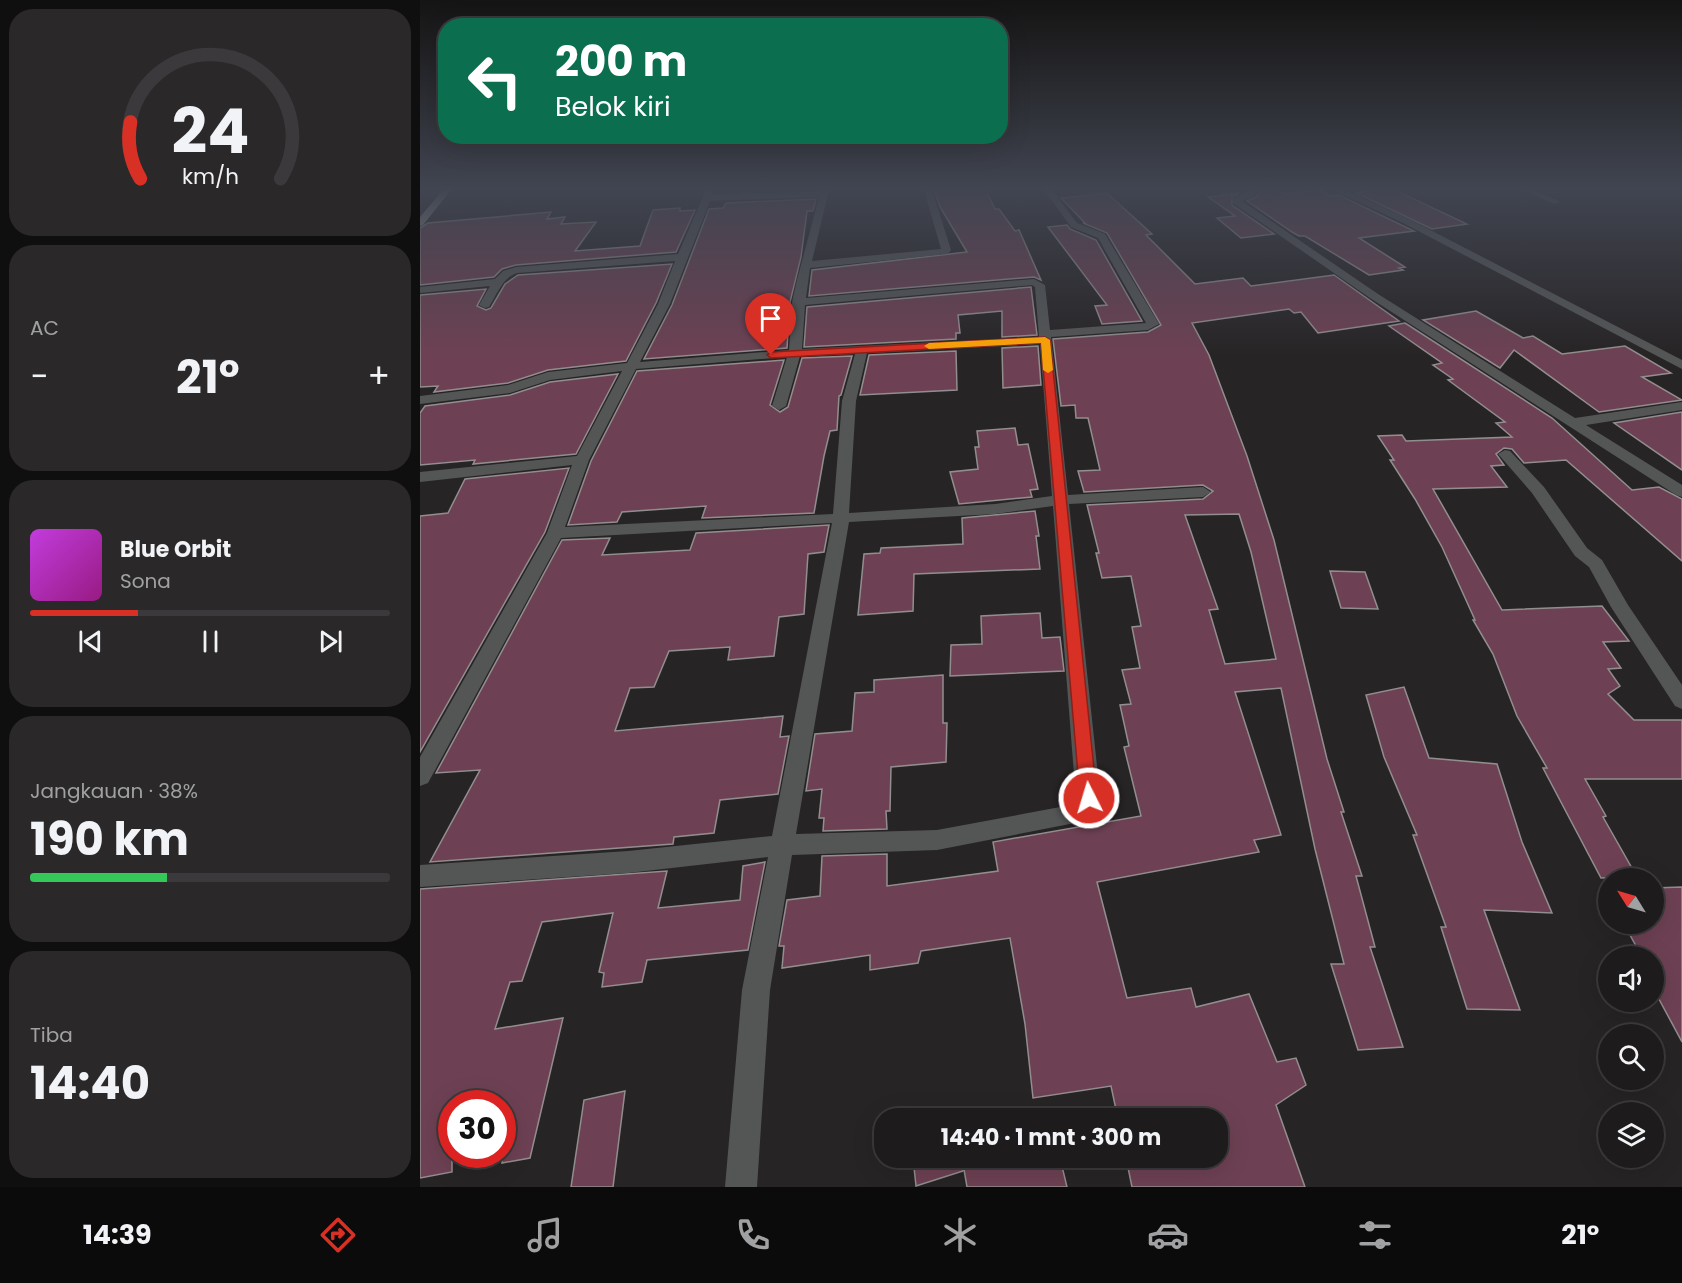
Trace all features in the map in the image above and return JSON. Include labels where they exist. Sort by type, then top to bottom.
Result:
[{"type":"street","points":[[420,777],[555,533],[582,460],[664,304],[686,245]]},
{"type":"street","points":[[779,406],[795,353],[798,302],[811,245]]},
{"type":"street","points":[[806,265],[944,252],[946,250],[945,245]]},
{"type":"street","points":[[420,400],[510,389],[548,376],[632,366],[1045,337],[1153,324],[1107,245]]},
{"type":"street","points":[[1300,245],[1374,296],[1682,492]]},
{"type":"street","points":[[1453,245],[1682,365]]},
{"type":"street","points":[[485,306],[498,282],[507,273],[516,270],[682,257]]},
{"type":"street","points":[[420,290],[498,282]]},
{"type":"street","points":[[420,876],[628,862],[781,845],[937,840],[1077,814],[1087,804],[1089,794],[1040,285],[1034,282],[798,302]]},
{"type":"street","points":[[741,1187],[756,990],[841,519],[849,401],[862,349]]},
{"type":"street","points":[[1575,422],[1682,406]]},
{"type":"street","points":[[1505,453],[1538,490],[1581,552],[1596,564],[1620,607],[1682,701]]},
{"type":"street","points":[[420,477],[582,460]]},
{"type":"street","points":[[555,533],[841,519],[995,509],[1061,500],[1203,492]]},
{"type":"building","points":[[420,245],[579,245],[575,251],[679,245],[676,252],[516,265],[502,269],[494,277],[420,285]]},
{"type":"building","points":[[695,245],[803,245],[790,302],[787,348],[644,359],[672,305]]},
{"type":"building","points":[[963,245],[1026,245],[1041,280],[1034,277],[809,296],[812,270],[967,252]]},
{"type":"building","points":[[1062,245],[1099,245],[1142,321],[1102,324],[1095,306],[1107,305]]},
{"type":"building","points":[[1114,245],[1156,245],[1195,284],[1243,278],[1251,286],[1334,275],[1399,321],[1318,333],[1301,312],[1294,313],[1289,309],[1192,323],[1209,355],[1247,456],[1274,540],[1327,759],[1362,876],[1356,876],[1375,947],[1370,947],[1403,1047],[1358,1050],[1331,964],[1344,964],[1315,849],[1281,688],[1235,692],[1281,835],[1254,840],[1259,852],[1097,882],[1127,998],[1191,988],[1196,1007],[1249,994],[1277,1062],[1296,1058],[1306,1085],[1276,1105],[1305,1187],[1132,1187],[1128,1168],[1228,1168],[1228,1108],[1116,1108],[1111,1086],[1033,1098],[1025,1024],[1010,938],[921,951],[918,963],[870,970],[870,955],[782,968],[784,946],[779,946],[787,900],[820,896],[822,856],[887,854],[887,886],[998,871],[993,842],[1141,816],[1124,747],[1129,746],[1120,705],[1131,704],[1122,670],[1140,668],[1132,627],[1141,626],[1131,576],[1102,578],[1096,553],[1099,553],[1087,505],[1203,499],[1213,491],[1203,485],[1084,492],[1078,471],[1100,470],[1088,418],[1076,418],[1075,405],[1061,406],[1053,339],[1148,332],[1161,325]],"holes":[[[1239,514],[1251,552],[1276,659],[1225,664],[1209,610],[1218,609],[1185,515]]]},
{"type":"building","points":[[1320,245],[1371,245],[1405,267],[1399,268],[1403,270],[1369,275]]},
{"type":"building","points":[[672,264],[656,303],[626,361],[548,370],[508,383],[434,392],[438,386],[420,387],[420,295],[486,289],[477,306],[486,310],[491,308],[505,284],[518,275]]},
{"type":"building","points":[[1031,287],[1037,335],[1002,337],[1002,311],[958,315],[960,333],[956,333],[956,339],[804,347],[807,307]]},
{"type":"building","points":[[1476,311],[1523,338],[1533,336],[1562,354],[1625,346],[1671,373],[1642,377],[1682,400],[1599,412],[1514,350],[1500,368],[1423,320]]},
{"type":"building","points":[[1405,323],[1552,418],[1632,490],[1659,487],[1682,499],[1682,561],[1566,460],[1524,463],[1512,449],[1504,448],[1496,454],[1504,465],[1491,466],[1507,487],[1433,489],[1502,610],[1602,606],[1629,641],[1603,642],[1621,668],[1608,669],[1620,686],[1608,694],[1634,720],[1682,720],[1682,779],[1585,779],[1632,868],[1598,868],[1598,872],[1543,768],[1547,768],[1517,716],[1493,654],[1473,620],[1475,620],[1442,547],[1390,460],[1394,460],[1378,436],[1402,435],[1406,441],[1512,437],[1496,423],[1505,422],[1448,380],[1453,379],[1433,365],[1442,363],[1389,326]]},
{"type":"building","points":[[1038,346],[1041,385],[1003,388],[1002,348]]},
{"type":"building","points":[[956,351],[957,390],[860,395],[869,355]]},
{"type":"building","points":[[852,356],[839,396],[837,430],[830,431],[814,513],[702,518],[706,506],[622,512],[617,522],[568,525],[591,461],[637,371],[784,360],[770,405],[780,412],[788,407],[802,358]]},
{"type":"building","points":[[618,374],[576,454],[473,464],[475,460],[420,465],[420,413],[425,406],[510,395],[550,382]]},
{"type":"building","points":[[1682,412],[1682,470],[1614,423]]},
{"type":"building","points":[[1015,428],[1018,445],[1028,444],[1038,489],[1030,490],[1032,497],[959,504],[950,472],[978,469],[975,447],[979,447],[977,431]]},
{"type":"building","points":[[569,468],[545,532],[420,752],[420,516],[448,513],[465,479]]},
{"type":"building","points":[[1035,511],[1039,536],[1036,536],[1040,569],[914,574],[913,611],[858,615],[864,554],[880,553],[881,548],[963,544],[962,518]]},
{"type":"building","points":[[829,525],[824,552],[808,554],[804,614],[779,617],[774,656],[728,660],[730,647],[669,651],[654,687],[630,688],[615,731],[783,716],[780,737],[789,736],[778,794],[720,800],[714,833],[674,837],[673,844],[430,862],[480,770],[436,773],[562,540],[610,538],[602,555],[690,550],[696,533]]},
{"type":"building","points":[[1330,571],[1365,572],[1378,609],[1341,608]]},
{"type":"building","points":[[1040,613],[1042,638],[1060,637],[1064,671],[950,676],[951,645],[982,644],[981,616]]},
{"type":"building","points":[[943,675],[943,723],[947,723],[946,762],[891,767],[890,811],[886,811],[887,829],[823,831],[824,818],[819,818],[822,789],[806,791],[815,734],[852,731],[855,693],[874,692],[874,680]]},
{"type":"building","points":[[1404,687],[1429,758],[1497,764],[1522,842],[1552,913],[1484,910],[1520,1010],[1467,1009],[1441,927],[1446,927],[1413,835],[1417,835],[1384,757],[1366,695]]},
{"type":"building","points":[[765,862],[748,950],[647,960],[642,982],[602,987],[604,973],[599,972],[613,913],[542,922],[522,981],[510,982],[495,1029],[563,1018],[530,1158],[516,1160],[516,1090],[438,1090],[438,1168],[452,1168],[452,1172],[420,1178],[420,889],[667,871],[658,908],[740,900],[743,866]]},
{"type":"building","points":[[1682,887],[1682,1042],[1664,1008],[1664,946],[1636,946],[1629,934],[1664,934],[1664,888]]},
{"type":"building","points":[[625,1091],[613,1187],[571,1187],[584,1100]]},
{"type":"building","points":[[914,1168],[963,1168],[963,1171],[916,1186]]},
{"type":"building","points":[[964,1168],[1062,1168],[1067,1187],[967,1187]]},
{"type":"slow traffic","points":[[929,346],[1045,340],[1048,370]]},
{"type":"route","points":[[771,355],[1045,340],[1089,798]]}]
